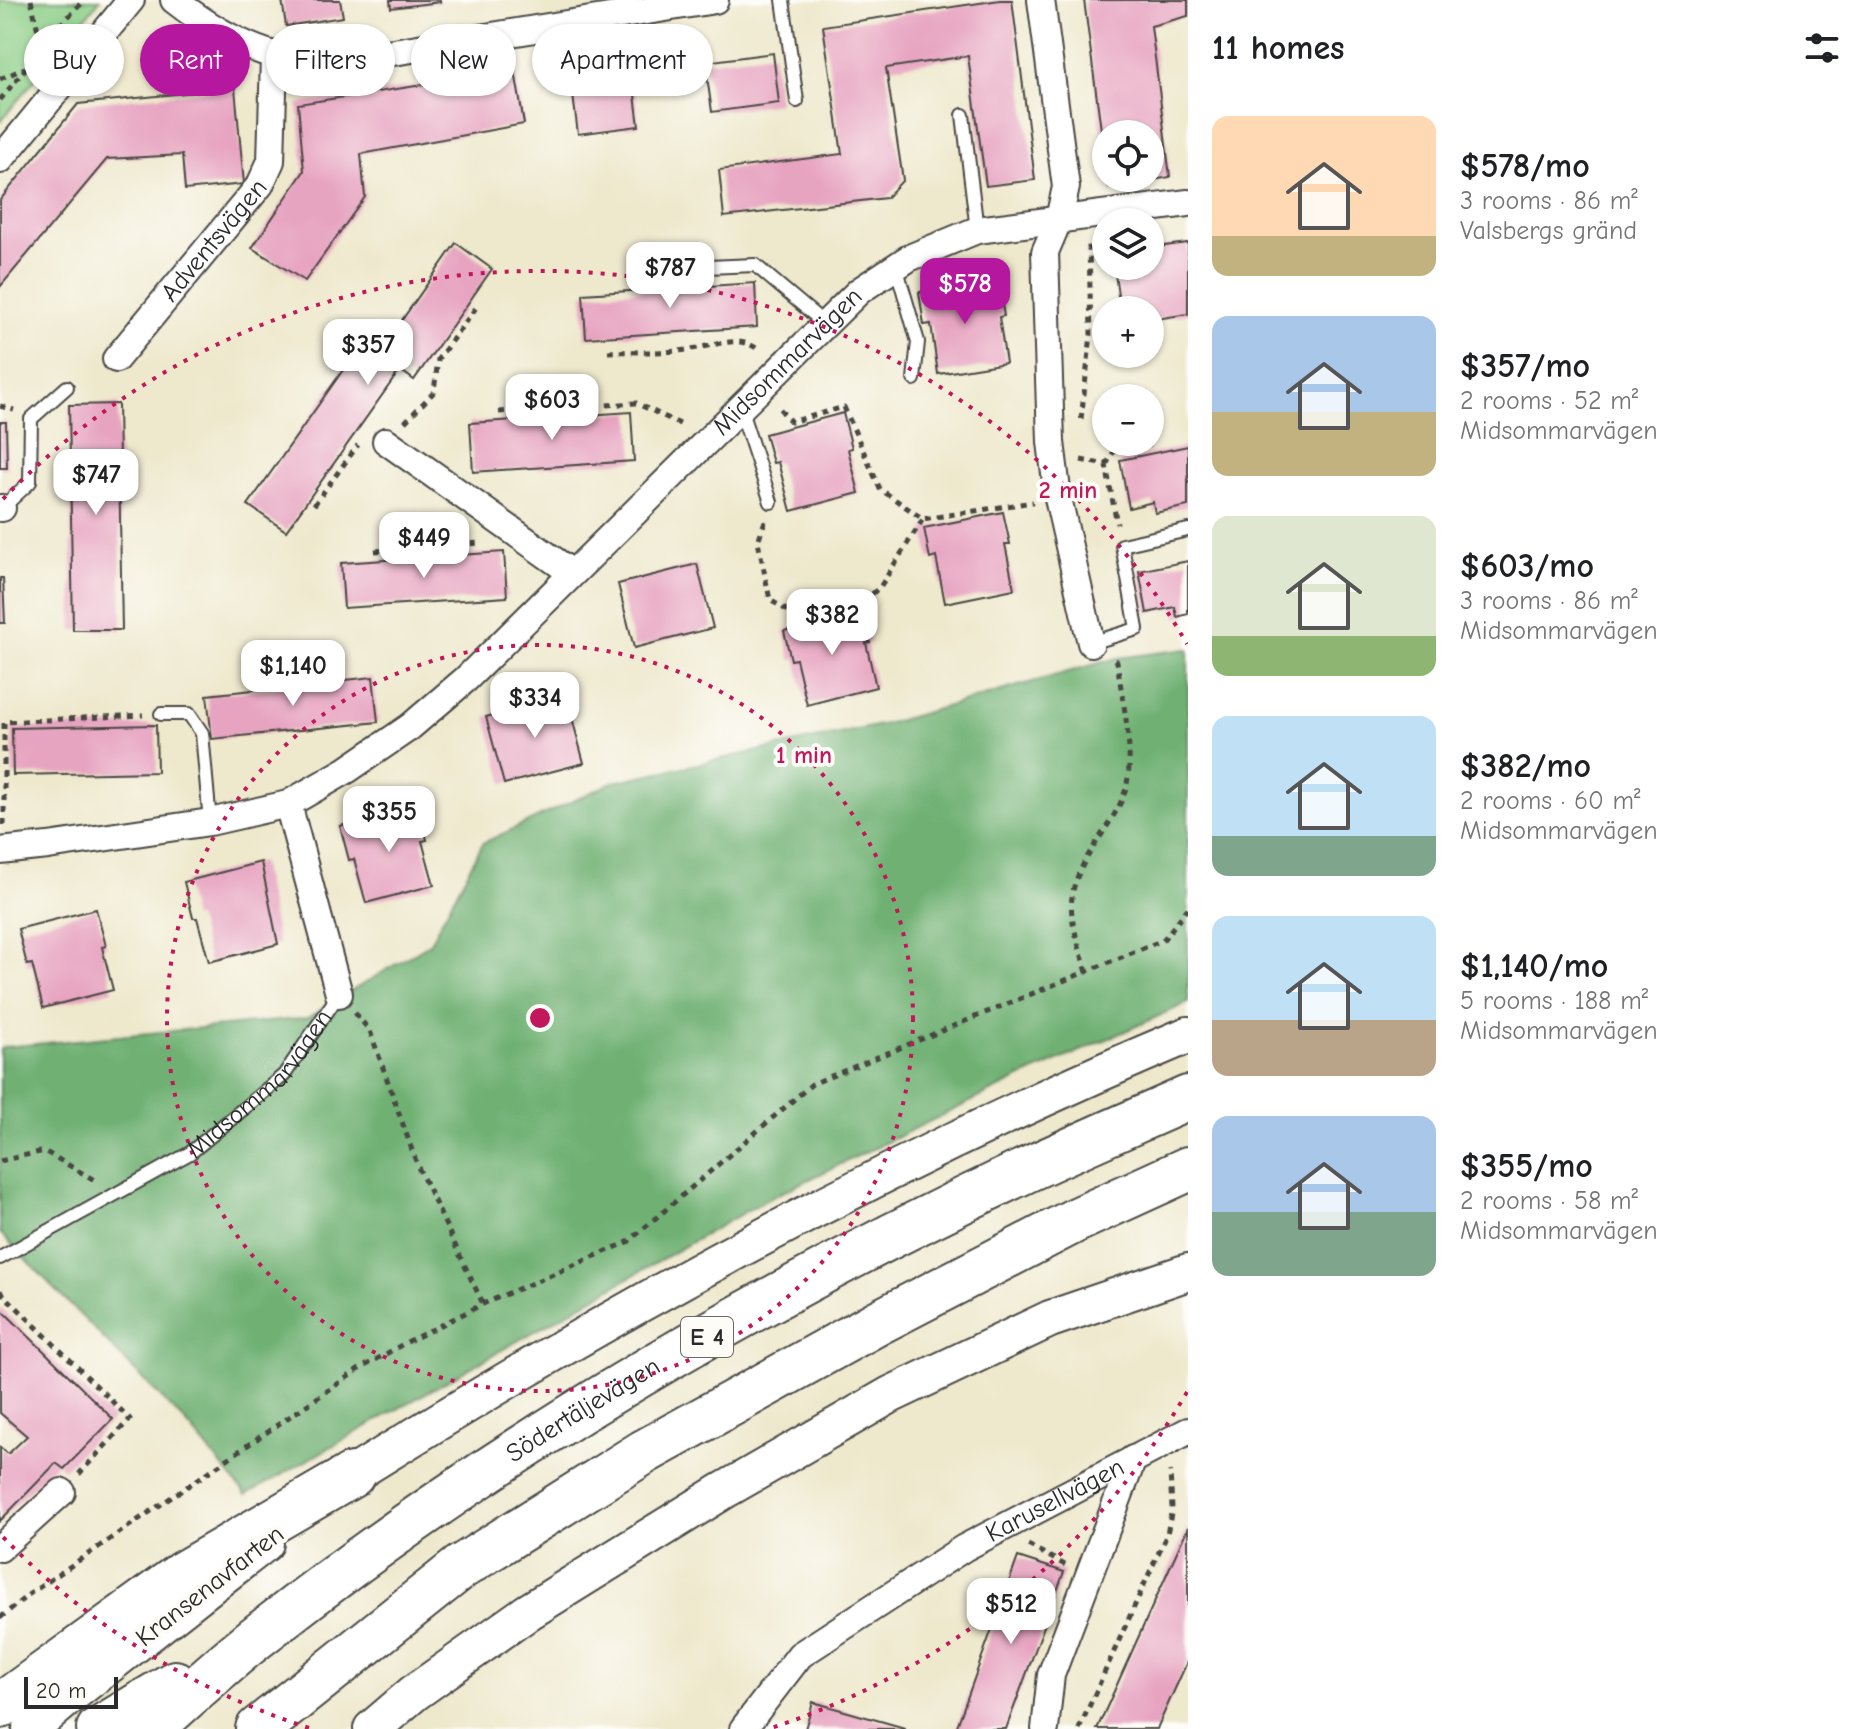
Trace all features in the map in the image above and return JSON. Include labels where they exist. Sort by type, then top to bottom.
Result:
[{"type":"highway","name":"Södertäljevägen","points":[[151,1729],[260,1634],[418,1518],[617,1389],[810,1279],[1020,1173],[1188,1098]]},
{"type":"highway","points":[[258,1729],[461,1567],[644,1452],[891,1315],[1074,1221],[1188,1169]]},
{"type":"highway","points":[[0,1706],[182,1574],[352,1475]]},
{"type":"highway","name":"E 4","points":[[99,1729],[260,1634]]},
{"type":"main road","points":[[352,1475],[565,1344],[771,1230],[958,1137],[1188,1035]]},
{"type":"main road","points":[[372,1729],[414,1693],[528,1612],[723,1491],[890,1395],[1050,1319],[1188,1272]]},
{"type":"main road","name":"Kransenavfarten","points":[[31,1729],[352,1475]]},
{"type":"street","points":[[0,160],[131,0]]},
{"type":"street","points":[[174,0],[238,40],[266,52]]},
{"type":"street","points":[[395,51],[666,4],[715,0]]},
{"type":"street","points":[[1041,0],[1066,187],[1059,219],[1045,252],[1051,442],[1058,498],[1091,643]]},
{"type":"street","name":"Adventsvägen","points":[[116,359],[260,185],[271,161],[273,96]]},
{"type":"street","name":"Midsommarvägen","points":[[2,850],[210,822],[288,804],[347,770],[410,727],[466,679],[859,291],[896,265],[943,242],[977,230],[1188,203]]},
{"type":"street","points":[[386,441],[572,573]]},
{"type":"street","name":"Midsommarvägen","points":[[288,804],[339,994]]},
{"type":"street","name":"Karusellvägen","points":[[743,1729],[800,1655],[964,1548],[1188,1431]]},
{"type":"street","points":[[1045,1729],[1051,1675],[1133,1459]]},
{"type":"street","points":[[0,1548],[62,1492]]},
{"type":"lane","points":[[783,0],[797,101]]},
{"type":"lane","points":[[963,115],[977,230]]},
{"type":"lane","points":[[708,267],[755,265],[825,324]]},
{"type":"lane","points":[[896,265],[918,342],[914,379]]},
{"type":"lane","points":[[1,508],[30,482],[31,419],[67,387]]},
{"type":"lane","points":[[740,408],[771,502]]},
{"type":"lane","points":[[1091,643],[1137,629],[1122,545],[1188,530]]},
{"type":"lane","points":[[161,714],[189,714],[202,733],[210,822]]},
{"type":"lane","name":"Midsommarvägen","points":[[0,1258],[190,1153],[284,1075],[339,994]]},
{"type":"path","points":[[31,0],[36,24]]},
{"type":"path","points":[[61,24],[85,0]]},
{"type":"path","points":[[0,79],[24,69]]},
{"type":"path","points":[[0,100],[24,70]]},
{"type":"path","points":[[1080,428],[1091,335],[1089,244]]},
{"type":"path","points":[[415,412],[434,392],[438,359],[478,305]]},
{"type":"path","points":[[608,352],[692,349],[717,342],[752,344],[780,368]]},
{"type":"path","points":[[761,387],[791,422],[844,407],[880,489],[923,519],[1002,506]]},
{"type":"path","points":[[499,412],[636,403],[672,419],[707,441]]},
{"type":"path","points":[[314,505],[362,439],[386,441]]},
{"type":"path","points":[[1111,456],[1106,465],[1122,545]]},
{"type":"path","points":[[1084,461],[1106,465]]},
{"type":"path","points":[[771,502],[758,541],[770,600],[793,614],[813,615],[864,601],[880,587],[923,519]]},
{"type":"path","points":[[375,551],[481,543]]},
{"type":"path","points":[[1087,972],[1072,925],[1071,897],[1081,866],[1110,822],[1127,786],[1128,746],[1117,661],[1091,643]]},
{"type":"path","points":[[2,850],[4,722],[161,714]]},
{"type":"path","points":[[0,1618],[154,1507],[358,1370],[483,1304],[628,1242],[812,1084],[1163,940],[1188,908]]},
{"type":"path","points":[[339,994],[370,1031],[418,1167],[483,1304]]},
{"type":"path","points":[[0,1161],[44,1151],[117,1193]]},
{"type":"path","points":[[0,1291],[130,1419],[62,1492]]},
{"type":"path","points":[[1079,1729],[1167,1534],[1172,1509],[1170,1466]]},
{"type":"path","points":[[1018,1540],[1076,1571]]},
{"type":"green space","points":[[0,0],[100,0],[80,24],[24,24],[24,93],[0,122]]},
{"type":"green space","points":[[1188,649],[1188,1003],[1022,1077],[766,1200],[246,1495],[188,1425],[0,1233],[0,1049],[4,1047],[307,1018],[429,944],[483,843],[613,782],[885,724],[1117,658]]},
{"type":"building","points":[[282,0],[340,0],[343,17],[286,24]]},
{"type":"building","points":[[390,0],[440,0],[440,2],[391,8]]},
{"type":"building","points":[[1012,0],[1035,180],[986,186],[968,56],[886,68],[903,180],[886,198],[724,217],[719,170],[842,154],[823,26]]},
{"type":"building","points":[[1084,0],[1188,0],[1188,16],[1151,26],[1163,120],[1100,120]]},
{"type":"building","points":[[773,53],[779,103],[712,112],[710,96],[713,96],[713,61]]},
{"type":"building","points":[[516,77],[524,124],[361,154],[365,197],[305,281],[252,248],[304,171],[298,104],[351,96],[395,96],[395,89],[411,87],[411,96],[516,96]]},
{"type":"building","points":[[156,96],[236,96],[244,184],[185,190],[182,155],[107,159],[0,287],[0,200],[78,104]]},
{"type":"building","points":[[573,96],[635,96],[639,126],[578,134]]},
{"type":"building","points":[[1164,129],[1170,177],[1164,178]]},
{"type":"building","points":[[456,243],[492,269],[414,380],[400,370],[286,531],[248,505],[362,343],[378,354]]},
{"type":"building","points":[[1188,243],[1188,314],[1164,318],[1164,296],[1118,296],[1116,280],[1164,280],[1164,246]]},
{"type":"building","points":[[998,280],[1004,316],[999,317],[1006,363],[938,374],[931,324],[924,325],[919,292]]},
{"type":"building","points":[[755,283],[757,327],[586,338],[583,294]]},
{"type":"building","points":[[118,404],[122,630],[73,630],[69,405]]},
{"type":"building","points":[[631,412],[634,461],[473,472],[470,423]]},
{"type":"building","points":[[843,413],[859,493],[791,511],[778,462],[773,463],[765,434]]},
{"type":"building","points":[[0,422],[6,422],[7,468],[0,468]]},
{"type":"building","points":[[1188,446],[1188,506],[1155,513],[1153,502],[1129,508],[1120,460],[1164,456],[1164,451]]},
{"type":"building","points":[[1003,512],[1010,544],[1005,544],[1014,589],[945,603],[936,557],[930,559],[924,528]]},
{"type":"building","points":[[504,552],[507,597],[344,608],[341,563]]},
{"type":"building","points":[[1188,561],[1188,614],[1177,617],[1175,607],[1147,613],[1139,571]]},
{"type":"building","points":[[697,564],[713,628],[634,648],[618,584]]},
{"type":"building","points":[[0,578],[3,578],[5,623],[0,623]]},
{"type":"building","points":[[863,611],[870,642],[866,643],[876,687],[807,705],[796,659],[791,660],[784,631]]},
{"type":"building","points":[[373,677],[378,722],[212,739],[207,695]]},
{"type":"building","points":[[566,695],[584,763],[504,784],[486,717]]},
{"type":"building","points":[[156,725],[157,772],[13,775],[12,728]]},
{"type":"building","points":[[418,806],[427,840],[422,841],[434,885],[366,903],[354,859],[349,860],[340,826]]},
{"type":"building","points":[[261,862],[278,944],[209,962],[184,882]]},
{"type":"building","points":[[96,909],[113,990],[43,1008],[32,964],[27,965],[18,929]]},
{"type":"building","points":[[0,1308],[113,1419],[64,1469],[56,1463],[0,1521],[0,1447],[8,1454],[27,1436],[0,1413]]},
{"type":"building","points":[[1188,1527],[1188,1660],[1157,1729],[1097,1729]]},
{"type":"building","points":[[1018,1557],[1064,1572],[1006,1729],[956,1729]]},
{"type":"building","points":[[813,1702],[905,1728],[905,1729],[805,1729]]}]
